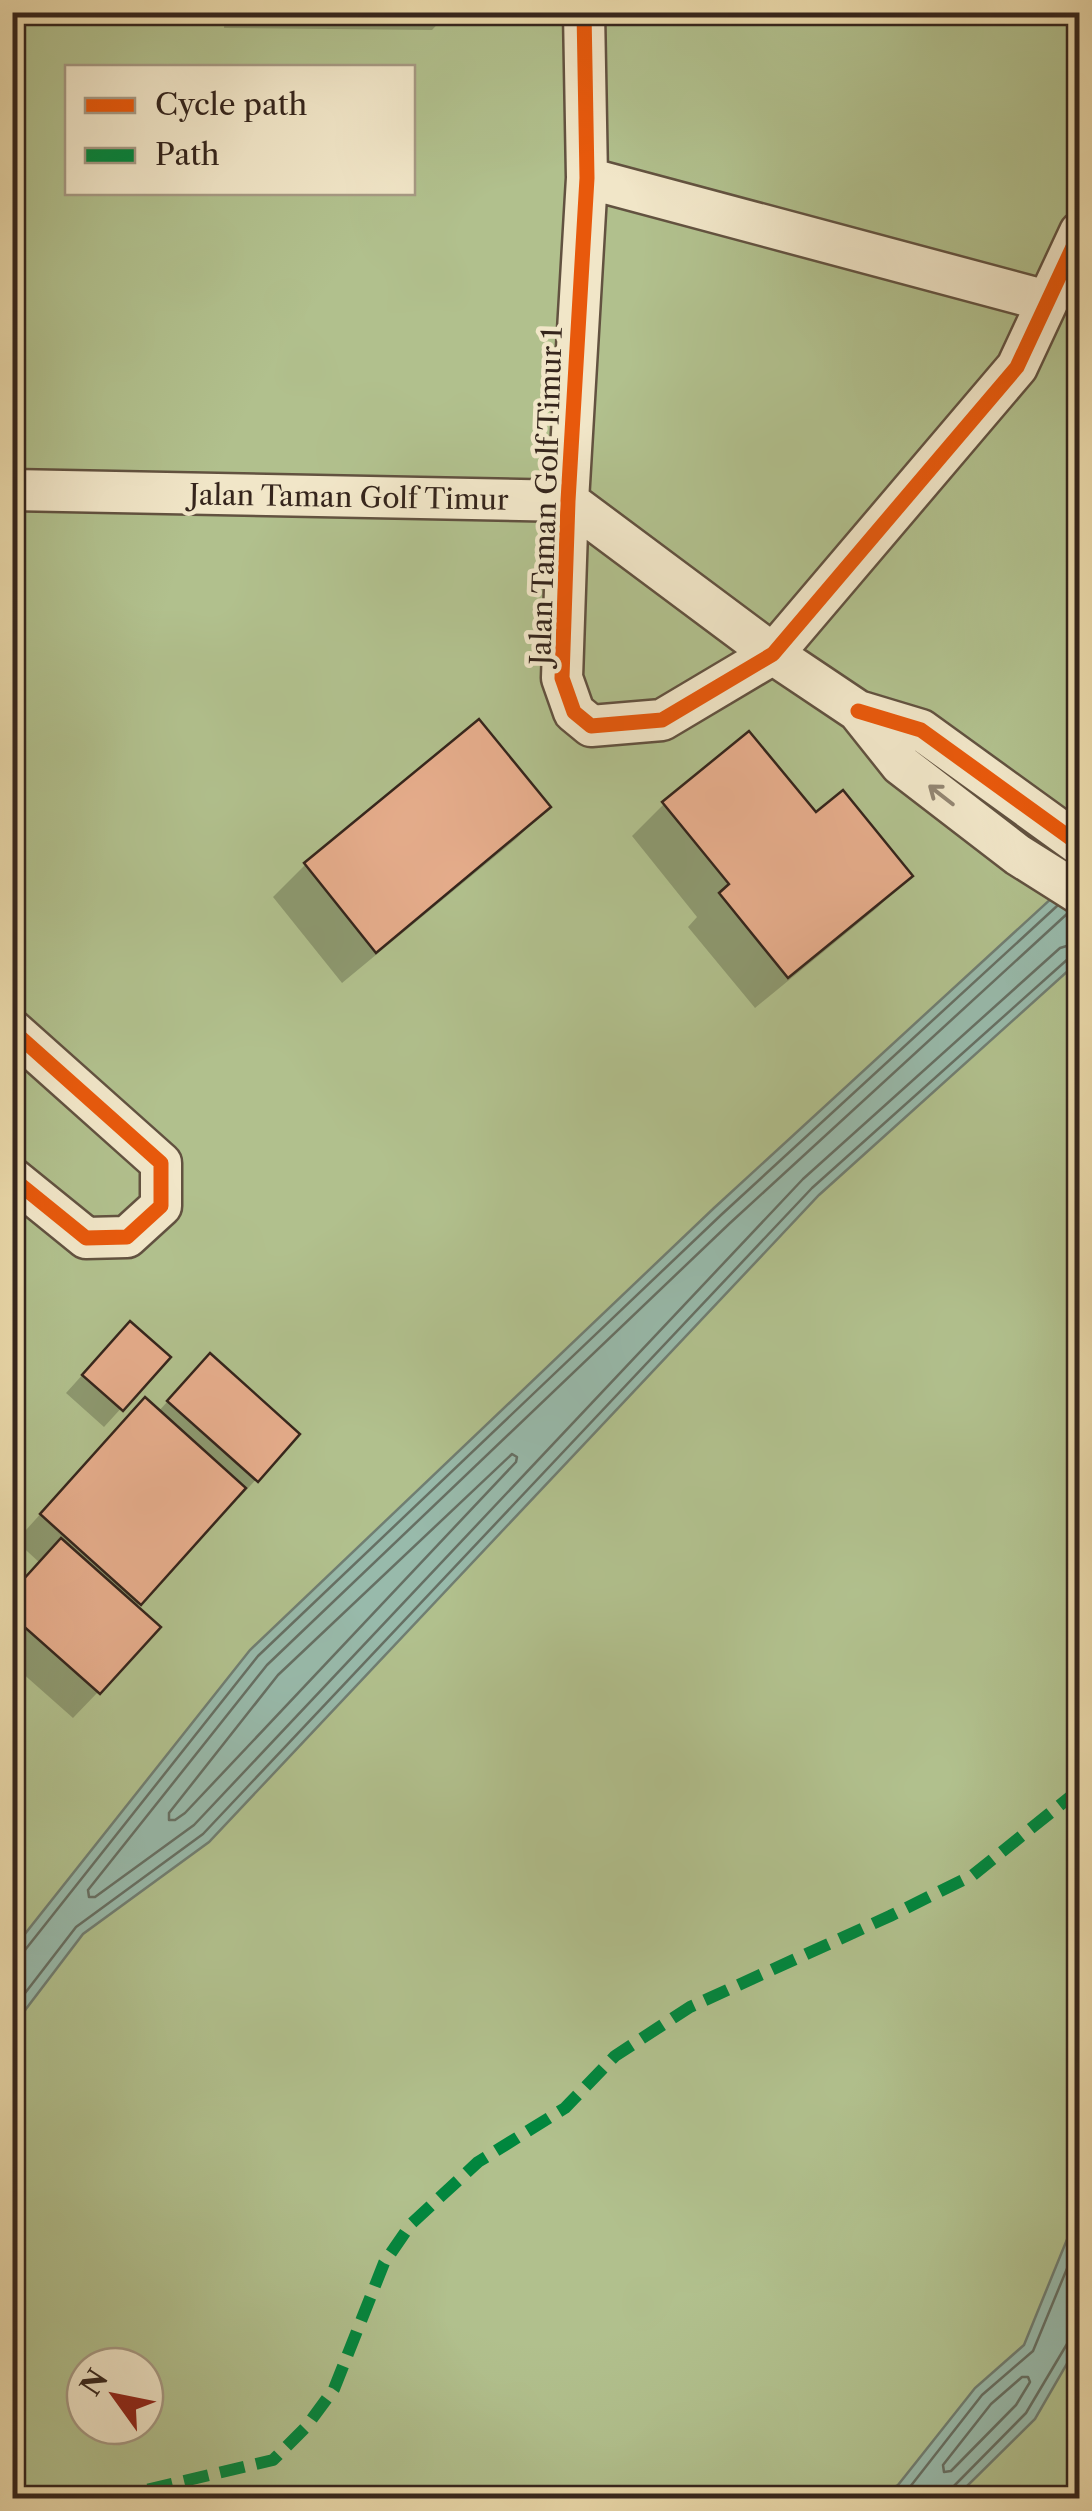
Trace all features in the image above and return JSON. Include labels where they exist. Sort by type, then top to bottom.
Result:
[{"type":"street","name":"Jalan Taman Golf Timur 1","points":[[584,12],[587,178],[562,678],[574,712],[591,726],[662,720],[773,654],[1017,367],[1080,232]]},
{"type":"street","points":[[587,178],[1046,301]]},
{"type":"street","name":"Jalan Taman Golf Timur","points":[[12,490],[568,502]]},
{"type":"street","points":[[568,502],[858,712],[901,764],[1018,854],[1080,894]]},
{"type":"street","points":[[858,712],[920,730],[1068,835]]},
{"type":"street","points":[[12,1030],[161,1164],[161,1206],[127,1237],[86,1238],[12,1178]]},
{"type":"green space","points":[[13,13],[1079,13],[1079,2498],[13,2498]]},
{"type":"water","points":[[1079,873],[1079,961],[819,1195],[209,1842],[83,1934],[13,2026],[13,1949],[250,1650],[714,1208]]},
{"type":"water","points":[[1079,2210],[1079,2343],[1035,2419],[955,2498],[872,2498],[898,2485],[975,2388],[1024,2345]]},
{"type":"building","points":[[479,719],[551,807],[376,953],[304,863]]},
{"type":"building","points":[[749,731],[816,812],[843,790],[913,876],[788,978],[719,893],[729,884],[662,802]]},
{"type":"building","points":[[130,1321],[171,1357],[123,1411],[82,1375]]},
{"type":"building","points":[[210,1353],[300,1434],[258,1482],[167,1401]]},
{"type":"building","points":[[145,1397],[246,1488],[141,1605],[40,1514]]},
{"type":"building","points":[[61,1538],[161,1627],[100,1694],[12,1616],[12,1592]]},
{"type":"marked path","points":[[112,2498],[273,2460],[306,2427],[334,2389],[384,2263],[411,2224],[478,2162],[565,2108],[615,2056],[690,2007],[973,1875],[1080,1789]]},
{"type":"cycle path","points":[[584,12],[587,178],[562,678],[574,712],[591,726],[662,720],[773,654],[1017,367],[1080,232]]},
{"type":"cycle path","points":[[858,711],[921,730],[1080,845]]},
{"type":"cycle path","points":[[12,1030],[161,1163],[161,1206],[127,1237],[86,1238],[12,1178]]}]
